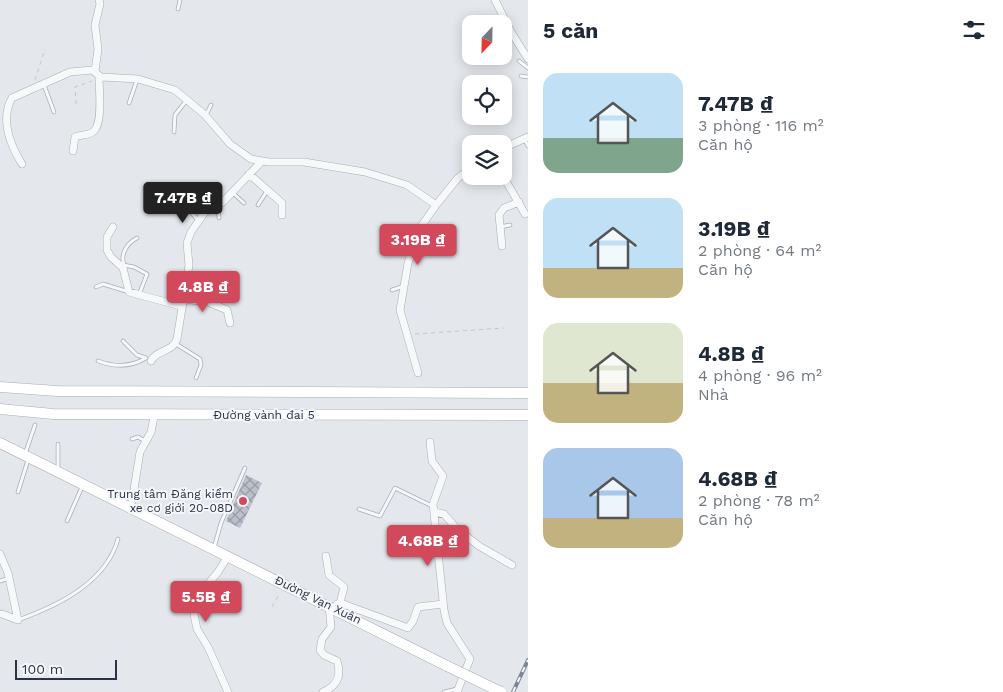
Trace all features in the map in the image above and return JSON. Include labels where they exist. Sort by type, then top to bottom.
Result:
[{"type":"main road","name":"Đường vành đai 5","points":[[0,387],[57,391],[528,393]]},
{"type":"main road","name":"Đường vành đai 5","points":[[0,409],[53,414],[528,414]]},
{"type":"main road","name":"Đường Vạn Xuân","points":[[0,443],[228,556],[335,605],[447,666],[501,692]]},
{"type":"street","points":[[73,151],[75,137],[90,134],[96,127],[100,106],[98,49],[95,25],[100,4],[99,0]]},
{"type":"street","points":[[496,0],[511,32],[528,59]]},
{"type":"street","points":[[22,164],[9,140],[5,114],[12,98],[70,72],[138,79],[170,88],[206,116],[230,144],[251,159],[261,162],[304,162],[365,172],[407,184],[436,205]]},
{"type":"street","points":[[512,146],[527,141]]},
{"type":"street","points":[[150,359],[175,344],[189,265],[187,243],[198,220],[205,212],[218,205],[233,193],[261,162]]},
{"type":"street","points":[[249,174],[282,203],[282,215]]},
{"type":"street","points":[[418,373],[400,310],[408,263],[420,228],[436,205],[462,175]]},
{"type":"street","points":[[509,185],[525,214]]},
{"type":"street","points":[[502,246],[500,211],[519,202]]},
{"type":"street","points":[[113,227],[107,237],[107,250],[122,265],[127,278],[129,292],[139,296],[216,305],[227,310],[230,323]]},
{"type":"street","points":[[216,305],[231,275]]},
{"type":"street","points":[[131,508],[140,452],[153,425],[154,418]]},
{"type":"street","points":[[430,442],[432,461],[443,476],[441,486],[433,500],[443,604],[447,623],[470,659],[457,691]]},
{"type":"street","points":[[433,510],[444,514],[457,529],[479,546],[512,565]]},
{"type":"street","points":[[0,554],[9,578],[18,620]]},
{"type":"street","points":[[228,556],[218,572],[199,595],[194,615],[197,629],[208,647],[228,692]]},
{"type":"street","points":[[323,692],[336,684],[339,672],[337,661],[324,655],[320,650],[322,639],[331,627],[335,605],[344,586],[329,575],[326,556]]},
{"type":"street","points":[[335,605],[408,628],[414,621],[418,607],[443,604]]},
{"type":"street","points":[[2,614],[18,620]]},
{"type":"lane","points":[[178,9],[180,0]]},
{"type":"lane","points":[[519,61],[528,68]]},
{"type":"lane","points":[[521,76],[528,77]]},
{"type":"lane","points":[[129,103],[138,79]]},
{"type":"lane","points":[[44,85],[54,112]]},
{"type":"lane","points":[[174,132],[175,115],[186,100]]},
{"type":"lane","points":[[206,116],[211,105]]},
{"type":"lane","points":[[258,205],[267,191]]},
{"type":"lane","points":[[233,193],[244,203]]},
{"type":"lane","points":[[172,203],[190,212],[198,220]]},
{"type":"lane","points":[[218,205],[219,218]]},
{"type":"lane","points":[[500,227],[510,225]]},
{"type":"lane","points":[[137,238],[131,241],[123,253],[122,265],[134,267],[146,274],[139,296]]},
{"type":"lane","points":[[413,246],[432,252]]},
{"type":"lane","points":[[96,287],[103,284],[129,292]]},
{"type":"lane","points":[[392,290],[404,286]]},
{"type":"lane","points":[[123,341],[137,355],[150,359]]},
{"type":"lane","points":[[175,344],[200,358],[201,365],[196,378]]},
{"type":"lane","points":[[98,361],[108,365],[131,365],[150,359]]},
{"type":"lane","points":[[18,492],[34,426]]},
{"type":"lane","points":[[132,439],[138,437],[146,442]]},
{"type":"lane","points":[[58,444],[58,472]]},
{"type":"lane","points":[[214,549],[221,523],[244,468]]},
{"type":"lane","points":[[67,521],[83,484]]},
{"type":"lane","points":[[359,509],[380,516],[395,488],[433,510]]},
{"type":"lane","points":[[18,620],[43,611],[83,587],[107,565],[118,539]]},
{"type":"lane","points":[[0,581],[9,578]]},
{"type":"lane","points":[[444,692],[457,691]]},
{"type":"path","points":[[31,90],[45,49]]},
{"type":"path","points":[[76,104],[75,87],[98,75]]},
{"type":"path","points":[[407,334],[504,328]]},
{"type":"path","points":[[272,607],[286,584]]},
{"type":"building","name":"Trung tâm Đăng kiểm xe cơ giới 20-08D","points":[[246,475],[262,483],[240,528],[226,521]]},
{"type":"railway","points":[[513,692],[528,660]]},
{"type":"place","name":"Trung tâm Đăng kiểm xe cơ giới 20-08D","points":[[243,501]]}]
